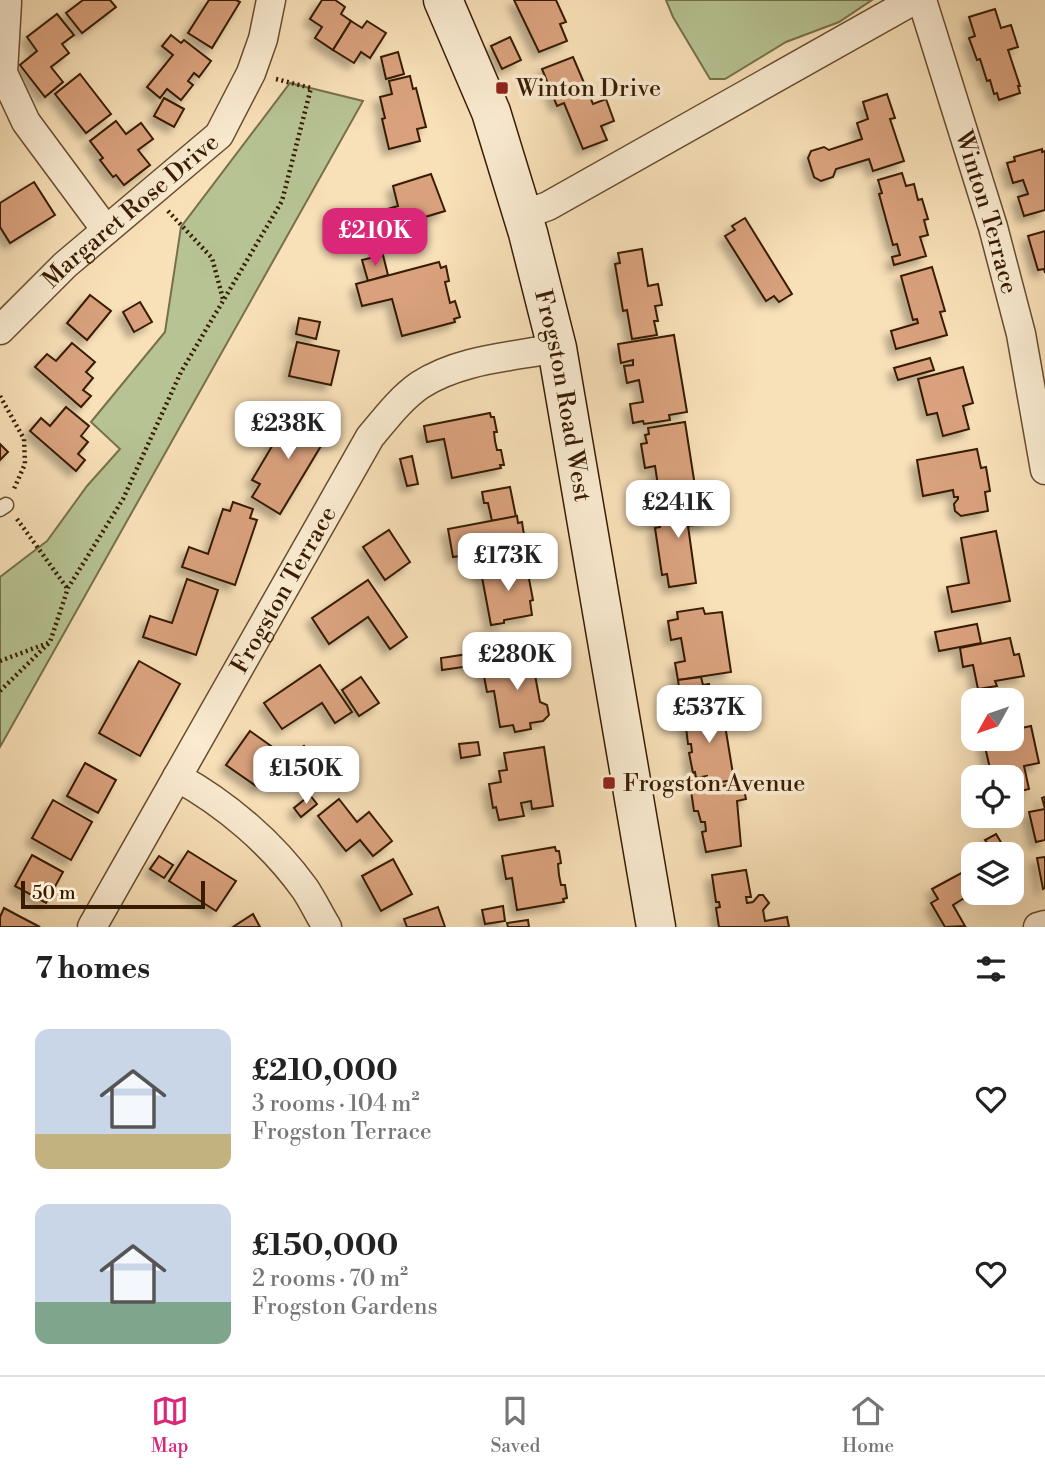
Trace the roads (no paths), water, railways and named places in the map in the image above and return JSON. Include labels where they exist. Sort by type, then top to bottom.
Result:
[{"type":"main road","name":"Frogston Road West","points":[[443,0],[491,112],[523,215],[557,348],[656,927]]},
{"type":"street","name":"Margaret Rose Drive","points":[[0,330],[65,265],[219,135],[251,73],[263,39],[271,0]]},
{"type":"street","points":[[523,215],[548,206],[914,0]]},
{"type":"street","name":"Winton Terrace","points":[[922,0],[993,228],[1021,334],[1045,470]]},
{"type":"street","points":[[7,2],[3,73],[26,122],[106,230]]},
{"type":"street","name":"Frogston Terrace","points":[[92,927],[370,436],[396,405],[419,386],[442,373],[466,365],[557,348]]},
{"type":"street","points":[[177,777],[227,810],[268,844],[305,889],[327,927]]},
{"type":"place","name":"Winton Drive","points":[[502,88]]},
{"type":"place","name":"Frogston Avenue","points":[[609,783]]}]
